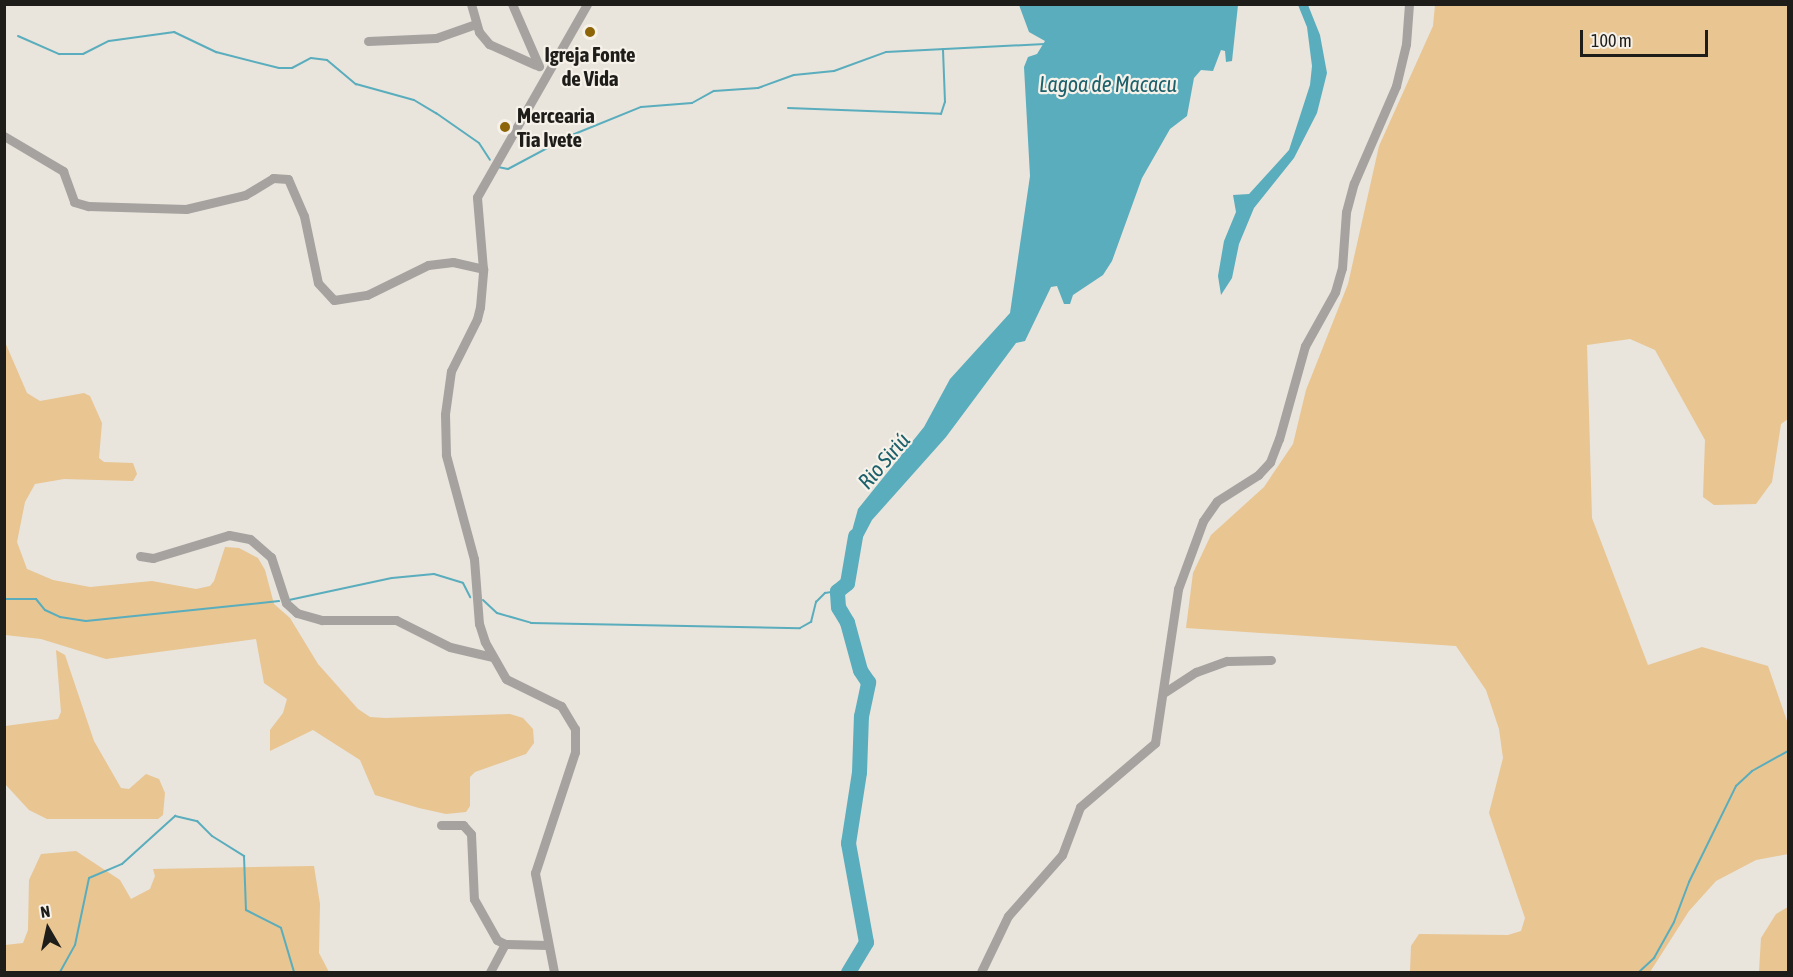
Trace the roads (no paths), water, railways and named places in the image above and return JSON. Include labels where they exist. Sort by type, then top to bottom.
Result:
[{"type":"street","points":[[471,4],[476,24],[489,44],[549,72]]},
{"type":"street","points":[[512,4],[536,65]]},
{"type":"street","points":[[554,972],[535,873],[575,752],[575,729],[561,706],[514,686],[492,657],[479,624],[474,559],[446,455],[445,414],[454,363],[477,319],[483,269],[477,197],[587,4]]},
{"type":"street","points":[[981,972],[1008,916],[1062,855],[1080,807],[1150,750],[1158,735],[1178,589],[1203,521],[1218,501],[1258,475],[1270,462],[1305,346],[1335,292],[1342,268],[1346,212],[1354,183],[1396,86],[1406,44],[1409,4]]},
{"type":"street","points":[[368,41],[436,38],[476,24]]},
{"type":"street","points":[[4,136],[63,171],[74,202],[88,206],[186,209],[245,195],[273,178],[288,179],[304,216],[318,283],[334,300],[367,295],[428,265],[453,262],[483,269]]},
{"type":"street","points":[[140,556],[153,558],[229,535],[250,539],[271,557],[286,603],[297,614],[322,620],[396,620],[450,647],[492,657]]},
{"type":"street","points":[[1165,692],[1196,672],[1227,661],[1271,660]]},
{"type":"street","points":[[441,825],[463,825],[471,834],[474,899],[494,936],[505,944],[548,945]]},
{"type":"street","points":[[490,972],[505,944]]},
{"type":"water","name":"Lagoa de Macacu","points":[[1019,5],[1238,5],[1232,61],[1226,62],[1225,51],[1221,50],[1213,71],[1201,70],[1194,78],[1187,116],[1170,129],[1142,178],[1112,261],[1103,275],[1073,295],[1070,304],[1064,304],[1057,286],[1051,287],[1025,341],[1016,343],[946,437],[872,520],[853,556],[850,538],[858,509],[924,427],[950,379],[1010,313],[1030,176],[1024,67],[1028,57],[1037,54],[1045,41],[1029,32]]},
{"type":"water","points":[[1298,5],[1308,5],[1320,35],[1327,73],[1317,113],[1294,158],[1254,208],[1239,244],[1232,278],[1221,295],[1218,276],[1224,241],[1236,212],[1233,195],[1249,194],[1289,150],[1310,85],[1312,66],[1307,27]]},
{"type":"waterway","points":[[18,36],[59,54],[83,54],[109,41],[174,32],[216,52],[279,68],[292,68],[311,58],[327,60],[356,84],[414,100],[436,113],[479,143],[490,160]]},
{"type":"waterway","points":[[498,167],[508,169],[572,135],[641,107],[692,103],[714,91],[758,88],[794,75],[834,71],[886,52],[1045,44]]},
{"type":"waterway","points":[[788,108],[941,114],[945,102],[943,49]]},
{"type":"waterway","name":"Rio Siriú","points":[[848,972],[866,942],[848,843],[859,772],[861,716],[868,682],[860,670],[847,622],[838,607],[837,591],[847,583],[855,536]]},
{"type":"waterway","points":[[289,600],[392,578],[434,574],[463,583],[470,597]]},
{"type":"waterway","points":[[483,600],[497,613],[531,623],[800,628],[811,622],[816,602],[825,593],[837,591]]},
{"type":"waterway","points":[[4,599],[36,599],[45,610],[60,617],[86,621],[279,601]]},
{"type":"waterway","points":[[1639,972],[1654,958],[1674,922],[1689,882],[1736,786],[1752,771],[1788,751]]},
{"type":"waterway","points":[[60,972],[75,945],[89,878],[122,864],[175,816],[197,821],[212,836],[244,856],[246,910],[281,928],[294,972]]},
{"type":"place","name":"Igreja Fonte de Vida","points":[[590,32]]},
{"type":"place","name":"Mercearia Tia Ivete","points":[[505,127]]}]
